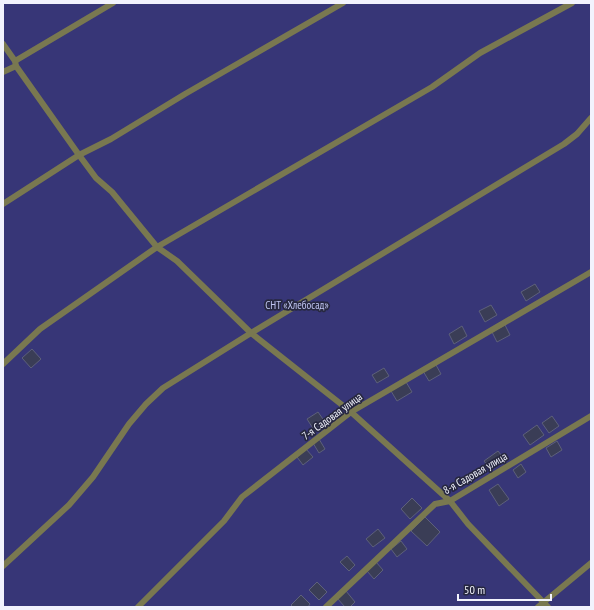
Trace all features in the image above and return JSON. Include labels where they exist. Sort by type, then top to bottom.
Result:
[{"type":"lane","points":[[3,72],[113,3]]},
{"type":"lane","points":[[3,204],[79,156],[111,139],[185,94],[343,3]]},
{"type":"lane","points":[[3,364],[40,329],[157,247],[432,87],[480,53],[572,3]]},
{"type":"lane","points":[[3,44],[79,156],[96,178],[112,192],[157,247],[177,261],[251,333],[351,412],[450,501],[468,524],[546,604]]},
{"type":"lane","points":[[3,566],[69,505],[93,477],[129,424],[146,404],[163,388],[251,333],[564,144],[577,134],[591,118]]},
{"type":"lane","name":"7-я Садовая улица","points":[[138,607],[224,521],[242,497],[351,412],[591,272]]},
{"type":"lane","name":"8-я Садовая улица","points":[[326,607],[435,504],[450,501],[591,416]]},
{"type":"lane","points":[[538,607],[546,604],[591,563]]},
{"type":"green space","name":"СНТ «Хлебосад»","points":[[3,3],[591,3],[591,607],[3,607]]},
{"type":"building","points":[[535,284],[540,292],[526,301],[521,292]]},
{"type":"building","points":[[491,305],[497,315],[485,322],[479,311]]},
{"type":"building","points":[[505,325],[510,335],[497,342],[492,332]]},
{"type":"building","points":[[462,326],[467,336],[454,344],[449,334]]},
{"type":"building","points":[[32,349],[41,359],[31,368],[22,358]]},
{"type":"building","points":[[436,365],[441,374],[429,381],[423,371]]},
{"type":"building","points":[[384,368],[389,376],[377,383],[372,375]]},
{"type":"building","points":[[406,382],[412,392],[397,401],[391,391]]},
{"type":"building","points":[[318,412],[325,422],[314,430],[307,419]]},
{"type":"building","points":[[552,416],[559,426],[549,433],[542,423]]},
{"type":"building","points":[[537,425],[544,435],[530,445],[523,435]]},
{"type":"building","points":[[319,439],[325,449],[319,453],[313,443]]},
{"type":"building","points":[[557,441],[562,450],[551,457],[546,448]]},
{"type":"building","points":[[306,449],[313,457],[303,465],[297,457]]},
{"type":"building","points":[[498,451],[505,460],[491,470],[484,461]]},
{"type":"building","points":[[521,464],[526,472],[518,478],[513,470]]},
{"type":"building","points":[[498,484],[509,499],[499,506],[489,490]]},
{"type":"building","points":[[412,498],[422,508],[410,519],[401,509]]},
{"type":"building","points":[[425,517],[440,532],[427,546],[411,531]]},
{"type":"building","points":[[378,529],[385,538],[373,547],[366,539]]},
{"type":"building","points":[[401,541],[407,549],[397,557],[391,549]]},
{"type":"building","points":[[347,556],[355,565],[349,571],[340,562]]},
{"type":"building","points":[[376,562],[383,570],[374,579],[367,571]]},
{"type":"building","points":[[317,582],[327,592],[319,600],[309,590]]},
{"type":"building","points":[[346,591],[355,602],[350,607],[345,607],[337,598]]},
{"type":"building","points":[[301,595],[310,604],[308,607],[293,607],[291,605]]}]
